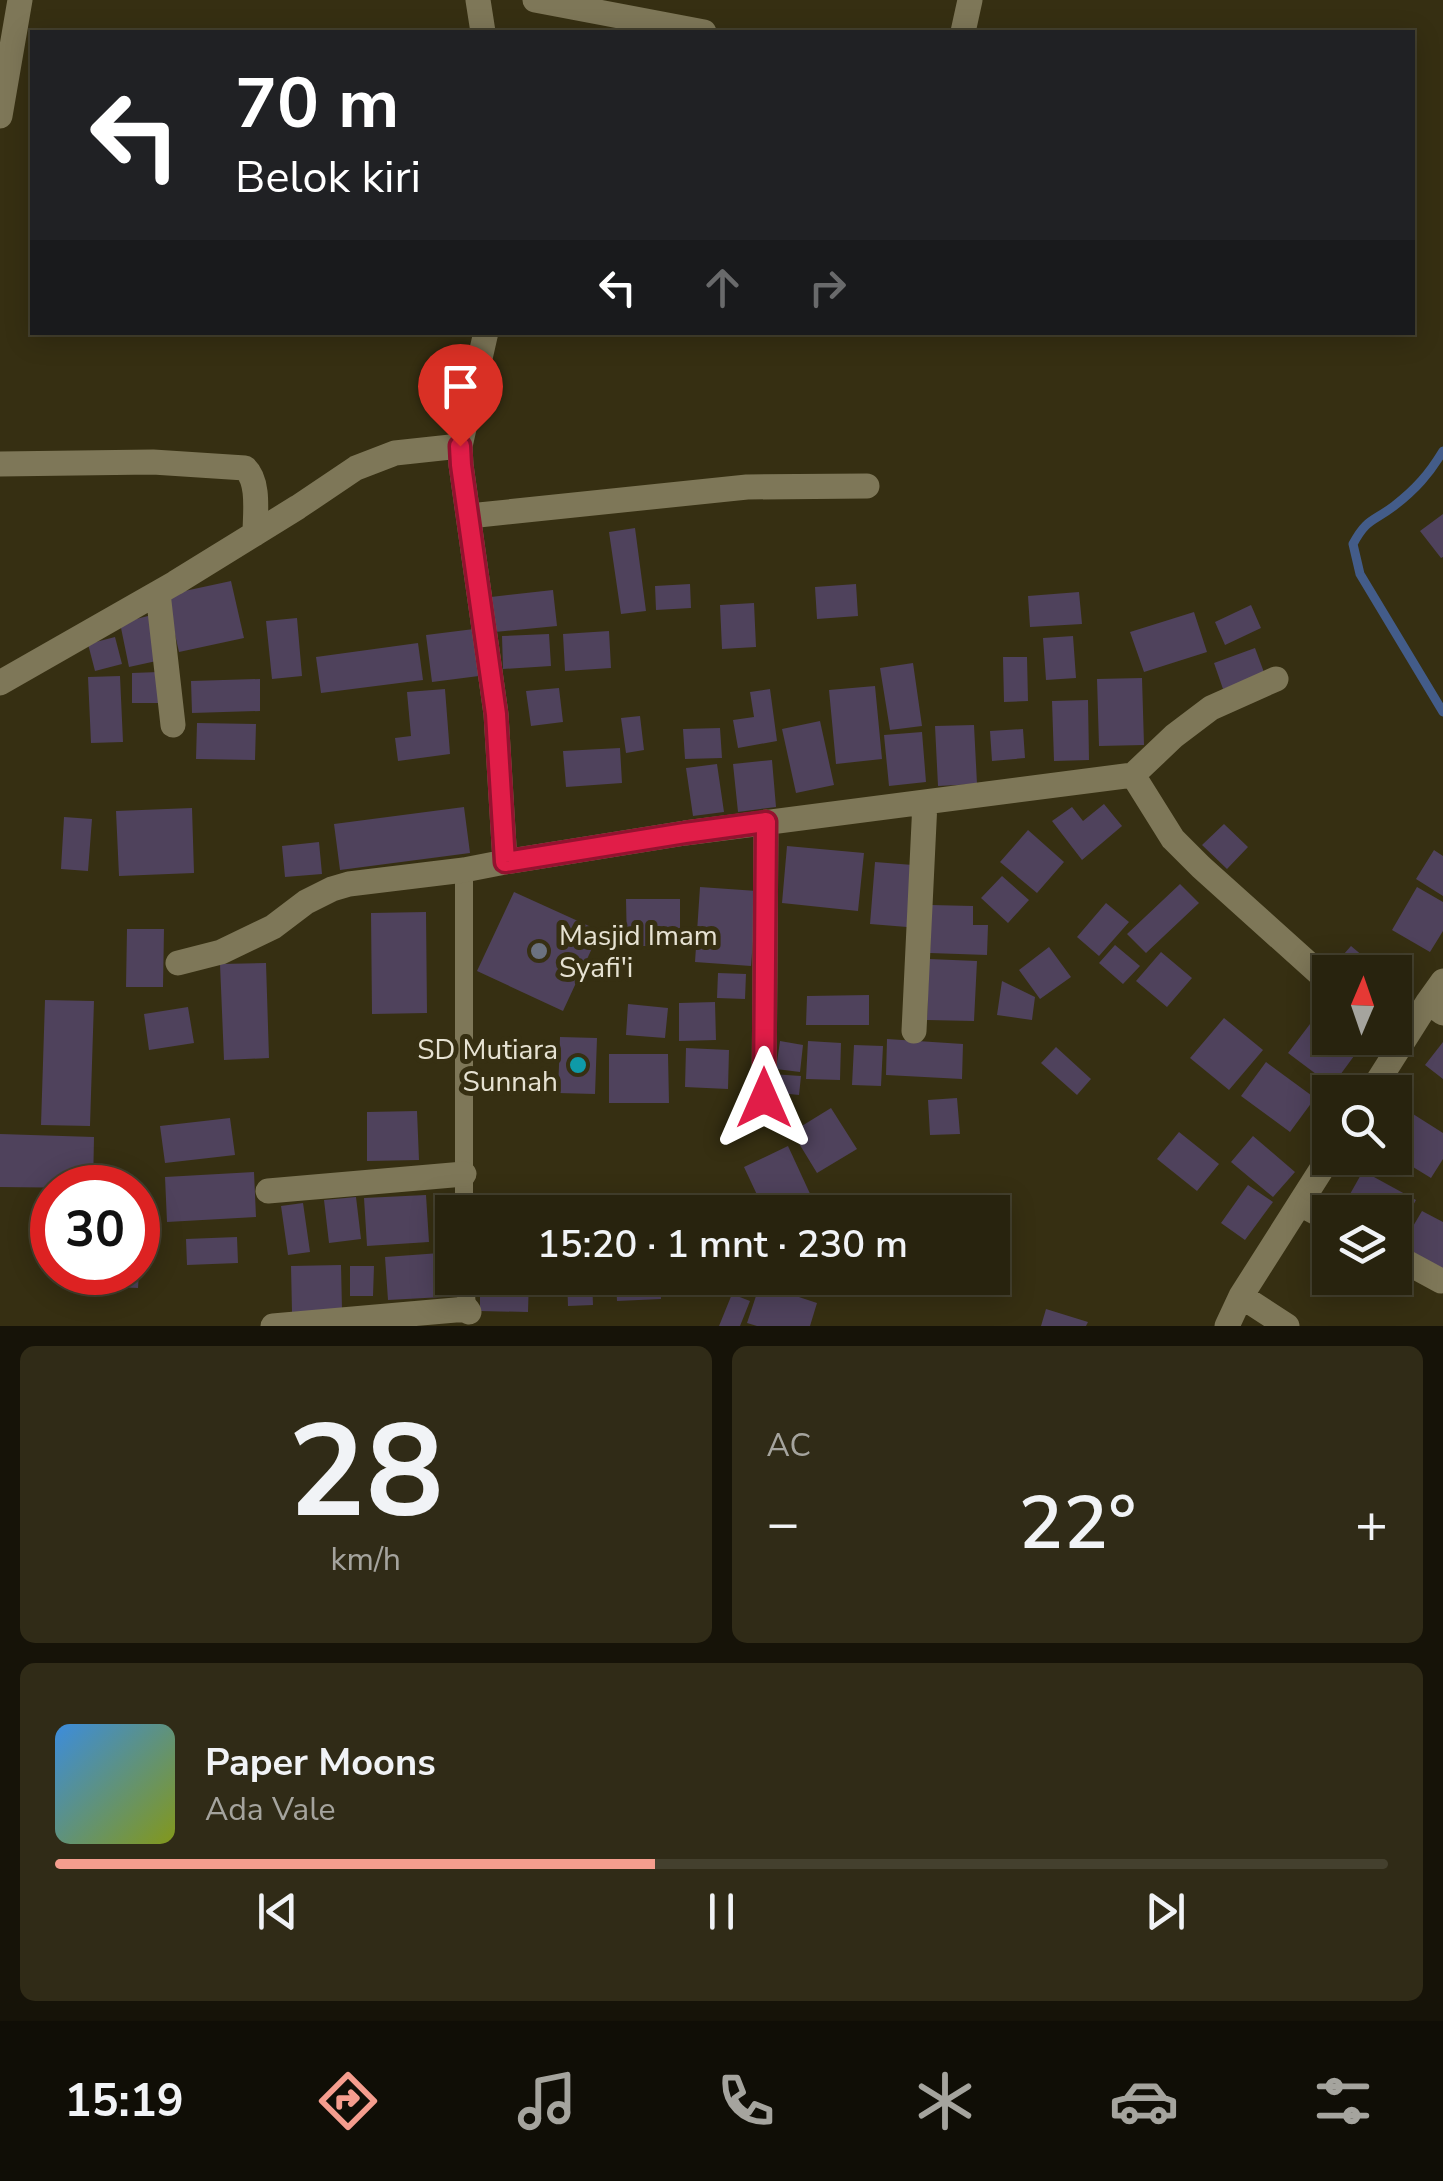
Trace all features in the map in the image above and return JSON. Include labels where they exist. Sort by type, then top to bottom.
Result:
[{"type":"street","points":[[0,116],[20,0]]},
{"type":"street","points":[[478,0],[483,30]]},
{"type":"street","points":[[535,0],[693,30]]},
{"type":"street","points":[[964,30],[970,0]]},
{"type":"street","points":[[485,335],[460,446],[496,714],[505,862]]},
{"type":"street","points":[[0,682],[158,593],[356,468],[395,453],[460,446]]},
{"type":"street","points":[[0,464],[153,462],[245,468],[251,474],[254,490],[255,534]]},
{"type":"street","points":[[469,516],[747,487],[867,486]]},
{"type":"street","points":[[158,593],[173,724]]},
{"type":"street","points":[[178,963],[221,952],[274,927],[306,902],[349,884],[464,870],[685,833],[1135,777],[1174,736],[1210,708],[1276,680]]},
{"type":"street","points":[[1135,777],[1173,838],[1312,968]]},
{"type":"street","points":[[914,1031],[925,802]]},
{"type":"street","points":[[764,1098],[766,822]]},
{"type":"street","points":[[1412,1028],[1436,1008],[1443,980]]},
{"type":"street","points":[[268,1191],[464,1174]]},
{"type":"street","points":[[1227,1326],[1241,1296],[1318,1175]]},
{"type":"street","points":[[1300,1204],[1312,1210]]},
{"type":"street","points":[[1412,1266],[1441,1282]]},
{"type":"street","points":[[1241,1296],[1287,1326]]},
{"type":"street","points":[[273,1326],[471,1316]]},
{"type":"lane","points":[[464,870],[464,1195]]},
{"type":"building","points":[[1443,514],[1443,557],[1441,558],[1420,531]]},
{"type":"building","points":[[635,528],[646,611],[621,614],[609,532]]},
{"type":"building","points":[[231,581],[244,638],[179,652],[166,595]]},
{"type":"building","points":[[690,584],[691,608],[656,610],[655,586]]},
{"type":"building","points":[[856,584],[858,616],[817,619],[815,587]]},
{"type":"building","points":[[553,590],[557,626],[495,632],[491,597]]},
{"type":"building","points":[[1079,592],[1082,624],[1030,627],[1028,596]]},
{"type":"building","points":[[754,603],[756,647],[722,649],[720,605]]},
{"type":"building","points":[[1251,605],[1261,628],[1225,645],[1215,622]]},
{"type":"building","points":[[1194,612],[1207,652],[1144,672],[1130,632]]},
{"type":"building","points":[[152,615],[161,660],[129,667],[120,623]]},
{"type":"building","points":[[297,618],[302,676],[272,679],[266,621]]},
{"type":"building","points":[[474,629],[479,676],[432,682],[426,635]]},
{"type":"building","points":[[609,631],[611,668],[565,671],[563,634]]},
{"type":"building","points":[[549,634],[551,666],[503,669],[502,636]]},
{"type":"building","points":[[1073,636],[1076,678],[1046,680],[1043,638]]},
{"type":"building","points":[[115,637],[122,664],[95,671],[88,644]]},
{"type":"building","points":[[418,643],[423,680],[321,693],[316,657]]},
{"type":"building","points":[[1255,648],[1265,675],[1223,689],[1214,663]]},
{"type":"building","points":[[1003,657],[1027,657],[1028,701],[1004,702]]},
{"type":"building","points":[[913,663],[922,726],[890,730],[880,668]]},
{"type":"building","points":[[159,672],[159,703],[132,703],[132,673]]},
{"type":"building","points":[[120,676],[123,742],[91,743],[88,677]]},
{"type":"building","points":[[1142,678],[1144,745],[1099,746],[1097,679]]},
{"type":"building","points":[[260,679],[260,711],[192,713],[191,681]]},
{"type":"building","points":[[875,686],[882,759],[836,764],[829,690]]},
{"type":"building","points":[[559,688],[563,722],[531,726],[526,691]]},
{"type":"building","points":[[445,689],[450,754],[398,761],[395,738],[411,736],[407,692]]},
{"type":"building","points":[[770,689],[777,741],[738,748],[733,720],[754,717],[750,692]]},
{"type":"building","points":[[1088,700],[1089,760],[1054,761],[1052,701]]},
{"type":"building","points":[[640,716],[644,750],[626,753],[621,718]]},
{"type":"building","points":[[820,721],[834,785],[796,793],[782,729]]},
{"type":"building","points":[[197,723],[256,724],[255,760],[196,759]]},
{"type":"building","points":[[974,725],[977,784],[938,786],[935,726]]},
{"type":"building","points":[[720,728],[722,758],[685,759],[683,729]]},
{"type":"building","points":[[1023,729],[1025,758],[992,761],[990,731]]},
{"type":"building","points":[[922,732],[926,782],[889,786],[884,735]]},
{"type":"building","points":[[620,748],[622,783],[566,787],[563,751]]},
{"type":"building","points":[[772,760],[776,807],[738,812],[733,764]]},
{"type":"building","points":[[717,764],[724,812],[693,816],[686,768]]},
{"type":"building","points":[[1104,804],[1122,826],[1082,860],[1052,821],[1072,807],[1083,821]]},
{"type":"building","points":[[464,807],[470,853],[340,870],[334,824]]},
{"type":"building","points":[[192,808],[194,873],[119,876],[116,811]]},
{"type":"building","points":[[64,817],[92,819],[88,871],[61,869]]},
{"type":"building","points":[[1224,824],[1248,847],[1227,869],[1202,845]]},
{"type":"building","points":[[1028,830],[1064,862],[1037,893],[1000,862]]},
{"type":"building","points":[[319,842],[322,874],[285,877],[282,846]]},
{"type":"building","points":[[787,846],[864,853],[858,911],[782,903]]},
{"type":"building","points":[[1434,850],[1443,856],[1443,896],[1416,879]]},
{"type":"building","points":[[875,862],[913,865],[907,927],[870,924]]},
{"type":"building","points":[[1002,876],[1029,900],[1008,923],[981,898]]},
{"type":"building","points":[[1180,884],[1199,903],[1146,953],[1127,934]]},
{"type":"building","points":[[700,887],[757,891],[751,966],[695,962]]},
{"type":"building","points":[[1417,887],[1443,902],[1443,931],[1430,952],[1392,930]]},
{"type":"building","name":"Masjid Imam Syafi'i","points":[[514,892],[600,931],[563,1011],[477,971]]},
{"type":"building","points":[[626,899],[680,899],[680,946],[627,946]]},
{"type":"building","points":[[1106,903],[1129,922],[1099,956],[1077,937]]},
{"type":"building","points":[[931,905],[973,906],[973,925],[988,925],[987,955],[930,953]]},
{"type":"building","points":[[426,912],[427,1013],[372,1014],[371,913]]},
{"type":"building","points":[[127,929],[164,929],[163,987],[126,987]]},
{"type":"building","points":[[1115,945],[1140,966],[1123,984],[1099,963]]},
{"type":"building","points":[[1351,946],[1362,955],[1343,955]]},
{"type":"building","points":[[1049,947],[1071,977],[1040,999],[1019,970]]},
{"type":"building","points":[[1161,952],[1192,978],[1167,1007],[1136,981]]},
{"type":"building","points":[[929,959],[977,961],[974,1021],[927,1020]]},
{"type":"building","points":[[266,963],[269,1058],[224,1060],[220,964]]},
{"type":"building","points":[[718,973],[746,974],[745,999],[717,998]]},
{"type":"building","points":[[1002,981],[1035,997],[1032,1020],[997,1015]]},
{"type":"building","points":[[869,995],[869,1025],[806,1025],[807,996]]},
{"type":"building","points":[[45,1000],[94,1001],[90,1126],[41,1125]]},
{"type":"building","points":[[715,1002],[716,1040],[679,1041],[679,1003]]},
{"type":"building","points":[[628,1004],[668,1008],[665,1038],[626,1035]]},
{"type":"building","points":[[188,1007],[194,1043],[149,1050],[144,1014]]},
{"type":"building","points":[[1224,1018],[1263,1050],[1229,1090],[1190,1058]]},
{"type":"building","points":[[1310,1024],[1312,1055],[1354,1056],[1340,1075],[1317,1075],[1288,1053]]},
{"type":"building","name":"SD Mutiara Sunnah","points":[[560,1037],[597,1038],[595,1094],[558,1093]]},
{"type":"building","points":[[887,1039],[963,1044],[962,1079],[886,1075]]},
{"type":"building","points":[[780,1041],[803,1045],[800,1072],[776,1069]]},
{"type":"building","points":[[808,1041],[841,1043],[840,1080],[806,1079]]},
{"type":"building","points":[[1443,1042],[1443,1079],[1425,1065]]},
{"type":"building","points":[[854,1045],[883,1046],[881,1086],[852,1085]]},
{"type":"building","points":[[1056,1047],[1091,1079],[1077,1095],[1041,1063]]},
{"type":"building","points":[[686,1048],[729,1050],[728,1089],[685,1087]]},
{"type":"building","points":[[609,1054],[668,1054],[669,1103],[609,1103]]},
{"type":"building","points":[[1266,1062],[1312,1096],[1312,1102],[1290,1132],[1241,1096]]},
{"type":"building","points":[[771,1074],[801,1076],[799,1095],[770,1092]]},
{"type":"building","points":[[957,1098],[960,1134],[930,1135],[928,1100]]},
{"type":"building","points":[[831,1108],[857,1149],[817,1173],[792,1132]]},
{"type":"building","points":[[417,1111],[419,1160],[367,1161],[367,1112]]},
{"type":"building","points":[[1412,1116],[1443,1133],[1443,1159],[1431,1178],[1412,1166]]},
{"type":"building","points":[[230,1118],[235,1155],[165,1163],[160,1126]]},
{"type":"building","points":[[1179,1132],[1219,1164],[1197,1191],[1157,1159]]},
{"type":"building","points":[[0,1134],[94,1137],[93,1165],[30,1165],[30,1187],[0,1187]]},
{"type":"building","points":[[1253,1136],[1295,1172],[1273,1197],[1231,1162]]},
{"type":"building","points":[[788,1146],[811,1195],[757,1195],[744,1167]]},
{"type":"building","points":[[254,1172],[256,1217],[167,1222],[165,1177]]},
{"type":"building","points":[[1361,1175],[1370,1175],[1407,1195],[1350,1195]]},
{"type":"building","points":[[1248,1185],[1273,1202],[1245,1240],[1221,1223]]},
{"type":"building","points":[[426,1195],[429,1242],[367,1246],[364,1198]]},
{"type":"building","points":[[356,1197],[361,1239],[329,1243],[324,1200]]},
{"type":"building","points":[[303,1203],[310,1252],[288,1255],[281,1206]]},
{"type":"building","points":[[1422,1211],[1443,1222],[1443,1274],[1412,1257],[1412,1228]]},
{"type":"building","points":[[237,1237],[238,1263],[187,1265],[186,1239]]},
{"type":"building","points":[[435,1253],[435,1295],[443,1297],[388,1300],[385,1257]]},
{"type":"building","points":[[341,1265],[342,1310],[292,1312],[291,1266]]},
{"type":"building","points":[[350,1266],[374,1266],[373,1296],[350,1296]]},
{"type":"building","points":[[480,1295],[528,1295],[528,1312],[480,1311]]},
{"type":"building","points":[[568,1295],[593,1295],[593,1305],[568,1306]]},
{"type":"building","points":[[617,1295],[661,1295],[661,1299],[617,1301]]},
{"type":"building","points":[[732,1295],[750,1301],[740,1326],[719,1326]]},
{"type":"building","points":[[756,1295],[793,1295],[817,1303],[810,1326],[747,1323]]},
{"type":"building","points":[[1046,1309],[1088,1322],[1086,1326],[1041,1326]]},
{"type":"waterway","points":[[1443,451],[1415,487],[1367,525],[1353,544],[1360,574],[1443,712]]},
{"type":"place","name":"Masjid Imam Syafi'i","points":[[539,951]]},
{"type":"place","name":"SD Mutiara Sunnah","points":[[578,1065]]},
{"type":"route","points":[[460,446],[496,714],[505,862],[766,822],[764,1098]]}]
